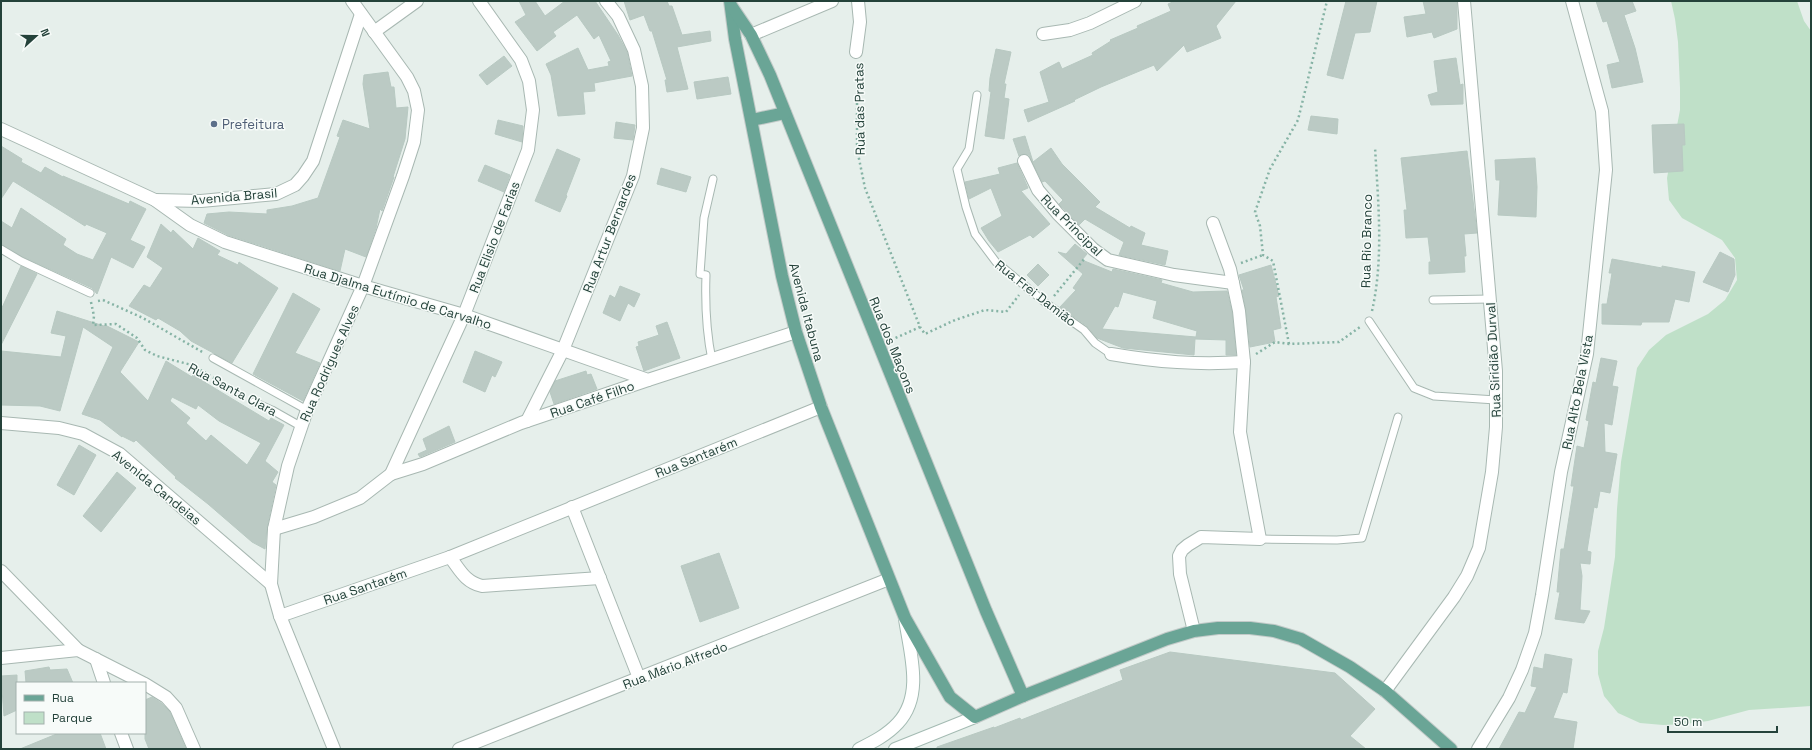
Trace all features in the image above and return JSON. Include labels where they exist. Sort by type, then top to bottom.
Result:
[{"type":"main road","name":"Rua dos Maçons","points":[[731,4],[751,35],[785,112],[878,346],[986,611],[1023,696]]},
{"type":"main road","name":"Avenida Itabuna","points":[[731,4],[735,39],[782,276],[796,332],[821,407],[905,618],[950,697],[975,717]]},
{"type":"main road","points":[[752,120],[785,112]]},
{"type":"main road","points":[[975,717],[1023,696],[1167,639],[1194,631],[1218,628],[1250,628],[1274,631],[1301,639],[1350,667],[1385,691],[1451,749]]},
{"type":"street","name":"Rua Rodrigues Alves","points":[[271,584],[274,529],[288,466],[307,410],[363,286],[412,149],[418,110],[414,91],[407,77],[352,1]]},
{"type":"street","points":[[374,32],[417,1]]},
{"type":"street","name":"Rua Elisio de Farias","points":[[391,474],[464,315],[528,150],[533,110],[529,81],[521,60],[479,1]]},
{"type":"street","name":"Rua Artur Bernardes","points":[[527,421],[563,350],[633,176],[642,128],[642,86],[634,50],[618,16],[606,1]]},
{"type":"street","points":[[751,35],[832,1]]},
{"type":"street","name":"Rua das Pratas","points":[[856,52],[860,22],[858,1]]},
{"type":"street","name":"Rua Siridião Durval","points":[[1385,691],[1454,597],[1467,576],[1479,548],[1492,472],[1496,427],[1496,371],[1464,1]]},
{"type":"street","name":"Rua Alto Bela Vista","points":[[1478,749],[1509,698],[1522,670],[1535,633],[1561,472],[1586,354],[1606,170],[1602,111],[1572,1]]},
{"type":"street","points":[[1043,34],[1070,30],[1090,23],[1128,2]]},
{"type":"street","name":"Avenida Brasil","points":[[1,129],[155,200],[201,200],[276,194],[295,185],[313,161],[361,14]]},
{"type":"street","name":"Rua Principal","points":[[1024,161],[1038,190],[1058,214],[1093,249],[1108,260],[1174,275],[1233,284]]},
{"type":"street","name":"Rua Djalma Eutímio de Carvalho","points":[[155,200],[190,225],[225,242],[363,286],[464,315],[648,380]]},
{"type":"street","points":[[1194,631],[1180,574],[1179,556],[1182,550],[1201,538],[1260,538],[1240,432],[1244,362],[1239,311],[1230,269],[1212,223]]},
{"type":"street","name":"Rua Café Filho","points":[[391,474],[423,464],[527,421],[796,332]]},
{"type":"street","name":"Rua Frei Damião","points":[[1111,354],[1165,362],[1204,364],[1244,362]]},
{"type":"street","name":"Rua Santarém","points":[[280,616],[450,557],[821,407]]},
{"type":"street","name":"Avenida Candeias","points":[[1,424],[59,428],[84,434],[120,454],[271,584]]},
{"type":"street","points":[[274,529],[314,517],[360,498],[391,474]]},
{"type":"street","points":[[572,507],[639,678]]},
{"type":"street","points":[[450,557],[472,584],[482,586],[600,578]]},
{"type":"street","points":[[1,571],[78,650],[140,682]]},
{"type":"street","name":"Rua Mário Alfredo","points":[[460,749],[889,579]]},
{"type":"street","points":[[271,584],[280,616],[334,749]]},
{"type":"street","name":"Avenida Itabuna","points":[[859,749],[882,736],[898,723],[908,709],[913,691],[914,672],[905,618]]},
{"type":"street","points":[[1,658],[78,650]]},
{"type":"street","points":[[96,659],[104,682]]},
{"type":"street","points":[[146,685],[166,697],[176,708],[194,749]]},
{"type":"street","points":[[895,749],[975,717]]},
{"type":"street","points":[[121,734],[127,749]]},
{"type":"lane","name":"Rua Frei Damião","points":[[977,95],[969,149],[957,169],[966,207],[975,234],[996,262],[1047,304],[1084,330],[1095,344],[1111,354]]},
{"type":"lane","points":[[712,360],[707,335],[705,309],[706,275],[700,274],[704,218],[713,179]]},
{"type":"lane","points":[[1,249],[21,261],[90,294]]},
{"type":"lane","points":[[1433,300],[1490,299]]},
{"type":"lane","points":[[1370,321],[1414,388],[1434,396],[1496,400]]},
{"type":"lane","name":"Rua Santa Clara","points":[[213,358],[307,410]]},
{"type":"lane","name":"Rua Santa Clara","points":[[254,402],[302,427]]},
{"type":"lane","points":[[1260,538],[1352,540],[1362,538],[1398,416]]},
{"type":"path","points":[[1263,255],[1260,226],[1254,212],[1270,169],[1298,120],[1326,1]]},
{"type":"path","name":"Rua das Pratas","points":[[856,52],[860,66],[857,96],[857,149],[865,188],[920,327]]},
{"type":"path","name":"Rua Rio Branco","points":[[1370,321],[1377,289],[1379,216],[1375,147]]},
{"type":"path","points":[[1047,304],[1093,249]]},
{"type":"path","points":[[1230,269],[1263,255]]},
{"type":"path","points":[[1263,255],[1273,261],[1280,290],[1289,344]]},
{"type":"path","points":[[878,346],[920,327],[925,334],[955,320],[985,310],[1006,312],[1026,287]]},
{"type":"path","name":"Rua Santa Clara","points":[[90,294],[143,318],[213,358]]},
{"type":"path","name":"Rua Santa Clara","points":[[103,300],[90,301],[94,316],[93,325],[116,324],[137,338],[144,350],[157,356],[192,365],[254,402]]},
{"type":"path","points":[[1244,362],[1264,347],[1276,342],[1289,344],[1339,342],[1370,321]]},
{"type":"green space","points":[[1671,1],[1797,1],[1804,21],[1811,31],[1811,706],[1749,710],[1708,721],[1663,725],[1640,723],[1618,713],[1604,696],[1598,674],[1598,651],[1604,628],[1615,557],[1621,462],[1637,368],[1649,350],[1666,335],[1708,314],[1725,300],[1737,280],[1735,258],[1722,240],[1682,218],[1669,200],[1667,178],[1680,110],[1678,42]]},
{"type":"building","points":[[519,1],[535,1],[545,16],[565,1],[595,1],[618,35],[627,52],[632,76],[594,83],[595,91],[583,92],[585,114],[558,116],[551,75],[546,64],[578,48],[588,70],[609,66],[608,62],[611,61],[599,35],[594,39],[577,15],[553,32],[556,36],[537,51],[515,22],[526,15]]},
{"type":"building","points":[[624,1],[667,1],[669,6],[672,6],[682,35],[710,31],[711,41],[677,47],[688,89],[667,92],[665,80],[667,80],[652,31],[650,31],[644,15],[630,20]]},
{"type":"building","points":[[1175,1],[1236,1],[1216,26],[1221,38],[1187,52],[1184,45],[1157,71],[1154,65],[1101,87],[1074,100],[1075,101],[1028,122],[1024,110],[1049,102],[1040,72],[1059,62],[1062,69],[1093,55],[1092,53],[1111,41],[1110,40],[1171,11],[1168,4]]},
{"type":"building","points":[[1346,1],[1377,1],[1370,32],[1355,33],[1343,79],[1327,75]]},
{"type":"building","points":[[1423,1],[1457,1],[1457,29],[1434,38],[1432,32],[1407,37],[1404,17],[1426,14]]},
{"type":"building","points":[[1596,1],[1632,1],[1636,11],[1624,15],[1635,48],[1643,82],[1612,88],[1607,65],[1620,62],[1607,21],[1603,22]]},
{"type":"building","points":[[996,49],[1011,52],[1004,84],[1006,84],[1004,98],[1009,99],[1004,139],[985,136],[991,92],[989,91],[990,78]]},
{"type":"building","points":[[504,56],[512,66],[487,85],[479,75]]},
{"type":"building","points":[[1456,58],[1460,85],[1463,84],[1463,104],[1431,105],[1428,95],[1438,92],[1434,61]]},
{"type":"building","points":[[388,72],[391,87],[394,87],[396,108],[408,107],[405,139],[382,211],[380,209],[376,228],[366,257],[345,249],[340,271],[228,235],[204,223],[207,214],[229,212],[267,214],[267,210],[292,206],[318,198],[340,137],[337,136],[343,120],[370,129],[363,84],[364,75]]},
{"type":"building","points":[[728,77],[731,94],[697,99],[694,82]]},
{"type":"building","points":[[1311,116],[1338,119],[1337,134],[1308,130]]},
{"type":"building","points":[[498,120],[523,126],[522,142],[495,134]]},
{"type":"building","points":[[616,122],[635,125],[633,140],[614,138]]},
{"type":"building","points":[[1684,124],[1685,145],[1682,145],[1683,171],[1654,173],[1652,125]]},
{"type":"building","points":[[1025,136],[1033,162],[1051,148],[1062,164],[1100,202],[1095,207],[1130,228],[1131,226],[1145,233],[1141,245],[1168,251],[1165,265],[1119,255],[1124,242],[1085,219],[1079,225],[1059,204],[1063,200],[1045,181],[1042,182],[1029,155],[1024,154],[1019,156],[1013,139]]},
{"type":"building","points":[[1,146],[22,159],[21,162],[41,173],[45,167],[63,177],[129,204],[130,201],[146,209],[130,240],[145,247],[133,268],[111,257],[97,294],[92,288],[23,257],[1,244],[1,221],[12,228],[21,208],[66,239],[63,245],[77,254],[93,260],[107,233],[86,224],[85,226],[13,181],[1,199]]},
{"type":"building","points":[[557,149],[580,159],[560,212],[535,201]]},
{"type":"building","points":[[1467,151],[1477,233],[1464,234],[1466,256],[1464,256],[1465,272],[1429,274],[1429,262],[1431,262],[1428,237],[1406,238],[1404,210],[1407,210],[1401,158]]},
{"type":"building","points":[[1535,158],[1537,187],[1536,217],[1498,215],[1500,180],[1496,180],[1495,160]]},
{"type":"building","points":[[1017,163],[1028,188],[1021,191],[1050,224],[1033,238],[1030,235],[998,252],[981,228],[1002,216],[991,188],[969,199],[965,182],[1000,174],[998,168]]},
{"type":"building","points":[[485,165],[510,175],[504,192],[478,181]]},
{"type":"building","points":[[661,168],[691,177],[686,192],[657,184]]},
{"type":"building","points":[[161,224],[171,233],[173,230],[193,249],[198,238],[220,251],[217,255],[238,265],[239,262],[278,288],[232,363],[191,341],[180,331],[158,318],[156,320],[129,306],[144,285],[150,288],[163,268],[147,257]]},
{"type":"building","points":[[1075,244],[1087,254],[1082,260],[1112,272],[1113,269],[1162,280],[1161,283],[1193,292],[1227,291],[1232,312],[1236,355],[1226,355],[1226,340],[1195,339],[1194,355],[1123,348],[1097,338],[1087,326],[1060,307],[1076,290],[1073,288],[1083,274],[1058,252],[1066,254]],"holes":[[[1123,292],[1157,301],[1153,318],[1197,331],[1196,337],[1102,329],[1115,306],[1118,307]]]},
{"type":"building","points":[[1720,252],[1734,259],[1735,275],[1728,292],[1703,282]]},
{"type":"building","points":[[1612,259],[1695,272],[1689,302],[1675,299],[1669,322],[1642,322],[1641,325],[1602,324],[1602,304],[1607,304],[1612,273],[1609,273]]},
{"type":"building","points":[[1038,264],[1049,275],[1038,286],[1027,275]]},
{"type":"building","points":[[1271,265],[1279,296],[1276,297],[1281,328],[1273,330],[1275,342],[1250,347],[1242,290],[1244,290],[1239,275]]},
{"type":"building","points":[[21,266],[37,274],[1,345],[1,310]]},
{"type":"building","points":[[620,286],[640,294],[634,307],[628,303],[620,321],[603,313],[610,295],[615,298]]},
{"type":"building","points":[[293,293],[320,309],[295,353],[320,363],[303,401],[253,374]]},
{"type":"building","points":[[57,311],[104,326],[105,325],[139,342],[120,372],[148,401],[166,361],[192,377],[194,373],[206,383],[269,421],[271,418],[284,425],[265,461],[278,472],[272,482],[276,485],[267,527],[265,549],[252,542],[175,478],[176,477],[136,440],[134,442],[122,437],[100,420],[82,414],[113,347],[83,327],[60,411],[40,406],[1,405],[1,351],[61,357],[66,336],[51,333]],"holes":[[[172,397],[196,409],[198,405],[219,421],[261,443],[247,465],[211,435],[206,441],[186,423],[190,418],[170,401]]]},
{"type":"building","points":[[667,322],[680,358],[644,371],[636,347],[639,346],[638,342],[659,335],[656,326]]},
{"type":"building","points":[[475,351],[502,362],[495,377],[492,375],[485,392],[463,382]]},
{"type":"building","points":[[1601,358],[1617,361],[1612,386],[1618,387],[1612,425],[1604,423],[1605,452],[1617,454],[1610,493],[1600,491],[1597,508],[1594,507],[1587,551],[1591,552],[1590,564],[1580,563],[1582,576],[1580,610],[1590,611],[1584,623],[1555,619],[1560,592],[1557,592],[1561,549],[1564,549],[1574,486],[1571,486],[1577,446],[1584,448],[1589,421],[1586,420],[1593,382],[1596,383]]},
{"type":"building","points":[[586,371],[587,375],[591,374],[597,389],[554,404],[550,392],[555,381]]},
{"type":"building","points":[[449,426],[455,442],[420,457],[418,454],[427,450],[423,439]]},
{"type":"building","points":[[79,445],[96,455],[74,495],[57,485]]},
{"type":"building","points":[[117,472],[136,488],[101,532],[83,516]]},
{"type":"building","points":[[719,553],[739,608],[700,622],[681,566]]},
{"type":"building","points":[[1170,652],[1335,673],[1375,709],[1350,736],[1366,749],[937,749],[937,747],[1020,718],[1021,720],[1123,680],[1120,670]]},
{"type":"building","points":[[1545,654],[1572,659],[1567,693],[1563,692],[1553,718],[1577,722],[1573,749],[1499,749],[1519,712],[1525,713],[1537,687],[1531,686],[1534,667],[1543,669]]},
{"type":"building","points":[[49,667],[50,670],[67,669],[73,682],[26,682],[25,671]]},
{"type":"building","points":[[17,675],[16,710],[4,716],[1,676]]},
{"type":"building","points":[[152,697],[170,712],[186,749],[149,749],[145,739],[146,700]]},
{"type":"building","points":[[57,734],[100,734],[106,749],[20,749]]},
{"type":"place","name":"Prefeitura","points":[[214,124]]}]
